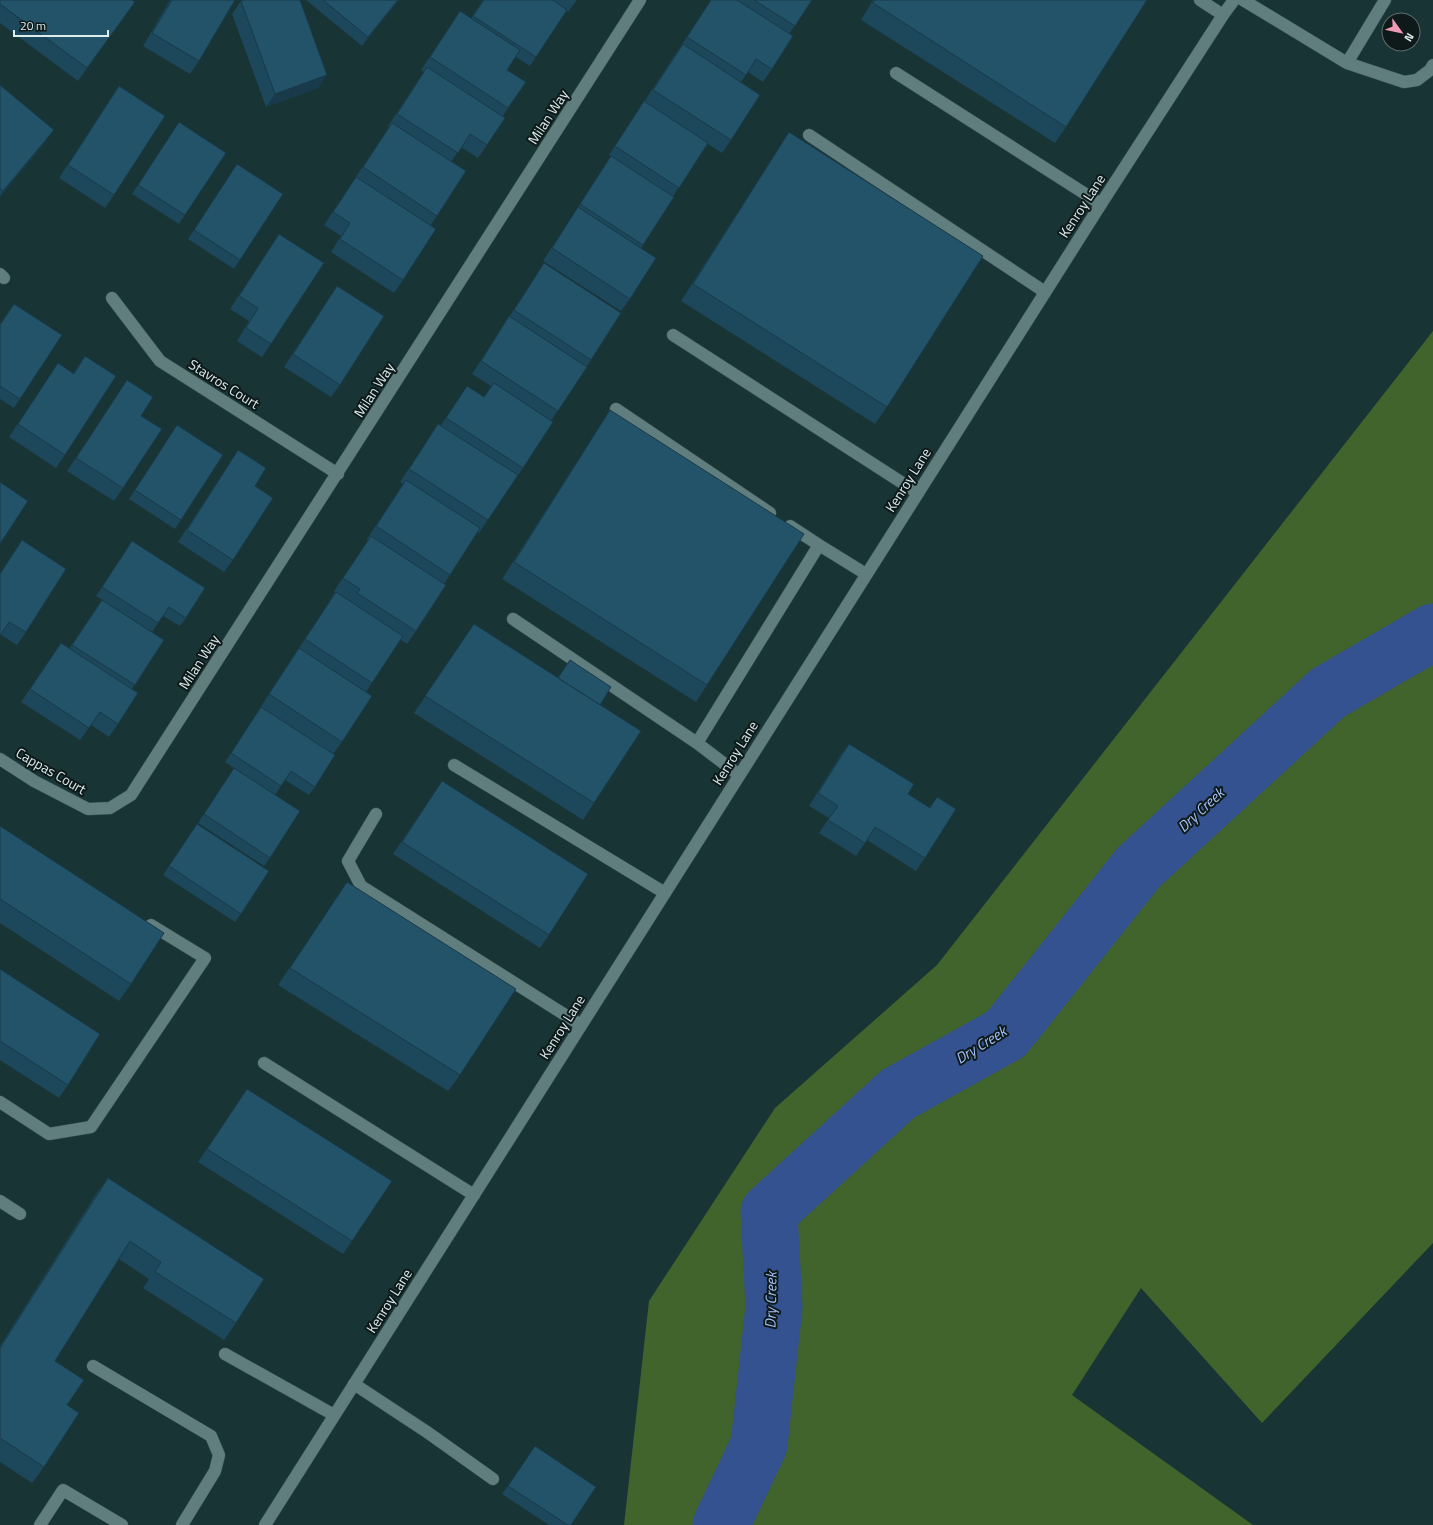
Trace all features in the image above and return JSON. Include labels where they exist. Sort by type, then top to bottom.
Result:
[{"type":"street","name":"Milan Way","points":[[131,795],[338,474],[640,0]]},
{"type":"street","points":[[1200,0],[1223,15]]},
{"type":"street","name":"Kenroy Lane","points":[[265,1525],[1045,292],[1234,0]]},
{"type":"street","points":[[1243,0],[1347,63],[1404,82],[1417,80],[1430,70],[1433,65]]},
{"type":"street","points":[[1347,63],[1385,0]]},
{"type":"street","points":[[896,72],[1101,204]]},
{"type":"street","points":[[809,135],[1045,292]]},
{"type":"street","name":"Stavros Court","points":[[112,298],[160,361],[338,474]]},
{"type":"street","points":[[673,335],[918,493]]},
{"type":"street","points":[[616,410],[819,546],[866,574]]},
{"type":"street","points":[[697,744],[819,546]]},
{"type":"street","points":[[513,619],[697,744],[739,775]]},
{"type":"street","name":"Cappas Court","points":[[0,759],[34,781],[88,809],[110,808],[131,795]]},
{"type":"street","points":[[454,765],[665,893]]},
{"type":"street","points":[[376,814],[348,861],[361,886],[581,1025]]},
{"type":"street","points":[[0,1102],[49,1134],[92,1127],[205,958],[139,918]]},
{"type":"street","points":[[264,1064],[474,1195]]},
{"type":"street","points":[[0,1201],[20,1214]]},
{"type":"street","points":[[225,1354],[334,1415]]},
{"type":"street","points":[[93,1366],[211,1436],[219,1455],[215,1471],[182,1525]]},
{"type":"street","points":[[354,1384],[427,1432],[493,1479]]},
{"type":"street","points":[[40,1525],[63,1490],[122,1525]]},
{"type":"green space","points":[[1433,331],[1433,1243],[1262,1423],[1141,1288],[1072,1395],[1253,1525],[624,1525],[649,1301],[775,1108],[937,965]]},
{"type":"building","points":[[0,0],[132,0],[135,2],[87,68],[0,4]]},
{"type":"building","points":[[172,0],[235,0],[199,61],[152,33]]},
{"type":"building","points":[[300,0],[327,75],[275,94],[241,1]]},
{"type":"building","points":[[323,0],[398,0],[368,37]]},
{"type":"building","points":[[484,0],[553,0],[567,10],[536,57],[473,16]]},
{"type":"building","points":[[711,0],[737,0],[793,36],[772,69],[756,59],[746,75],[687,37]]},
{"type":"building","points":[[754,0],[812,0],[795,26]]},
{"type":"building","points":[[874,0],[1147,0],[1066,127],[873,3]]},
{"type":"building","points":[[460,11],[520,50],[507,70],[526,82],[508,108],[430,57]]},
{"type":"building","points":[[683,44],[760,95],[731,140],[653,90]]},
{"type":"building","points":[[427,67],[505,118],[487,145],[470,134],[458,153],[397,114]]},
{"type":"building","points":[[0,85],[54,130],[3,191],[0,188]]},
{"type":"building","points":[[119,86],[165,116],[114,195],[68,165]]},
{"type":"building","points":[[644,101],[708,143],[679,188],[615,146]]},
{"type":"building","points":[[179,122],[226,153],[185,215],[138,185]]},
{"type":"building","points":[[392,123],[466,171],[437,216],[363,167]]},
{"type":"building","points":[[789,132],[983,256],[887,407],[693,284]]},
{"type":"building","points":[[611,156],[674,197],[643,245],[580,204]]},
{"type":"building","points":[[237,164],[283,194],[240,260],[194,230]]},
{"type":"building","points":[[356,177],[436,229],[403,280],[340,239],[350,223],[333,212]]},
{"type":"building","points":[[578,207],[656,258],[630,299],[552,248]]},
{"type":"building","points":[[279,234],[324,263],[271,344],[246,328],[258,308],[239,296]]},
{"type":"building","points":[[544,263],[621,313],[591,360],[514,310]]},
{"type":"building","points":[[337,286],[384,316],[340,385],[293,354]]},
{"type":"building","points":[[14,304],[62,335],[20,399],[0,386],[0,325]]},
{"type":"building","points":[[509,316],[587,367],[558,411],[481,361]]},
{"type":"building","points":[[85,356],[116,376],[65,455],[18,424],[58,363],[74,374]]},
{"type":"building","points":[[127,380],[153,397],[141,416],[162,429],[123,488],[76,458]]},
{"type":"building","points":[[494,383],[553,422],[523,468],[446,418],[467,386],[484,397]]},
{"type":"building","points":[[610,410],[804,534],[707,685],[514,562]]},
{"type":"building","points":[[438,424],[518,475],[488,520],[409,469]]},
{"type":"building","points":[[177,425],[223,455],[181,520],[135,490]]},
{"type":"building","points":[[238,450],[266,468],[255,486],[273,498],[233,560],[187,530]]},
{"type":"building","points":[[406,480],[480,528],[450,575],[376,526]]},
{"type":"building","points":[[0,482],[28,501],[0,544]]},
{"type":"building","points":[[371,536],[446,585],[416,631],[357,593],[360,589],[343,578]]},
{"type":"building","points":[[22,540],[66,569],[26,632],[9,622],[0,636],[0,574]]},
{"type":"building","points":[[132,541],[205,588],[186,618],[169,607],[158,623],[102,587]]},
{"type":"building","points":[[336,592],[403,636],[372,683],[305,639]]},
{"type":"building","points":[[102,600],[164,640],[135,685],[72,645]]},
{"type":"building","points":[[474,624],[641,731],[594,803],[425,696]]},
{"type":"building","points":[[61,643],[138,693],[118,724],[100,712],[89,728],[30,689]]},
{"type":"building","points":[[299,648],[372,696],[342,742],[269,694]]},
{"type":"building","points":[[570,660],[611,687],[600,705],[558,678]]},
{"type":"building","points":[[261,707],[335,755],[315,787],[291,771],[281,786],[231,753]]},
{"type":"building","points":[[849,744],[914,784],[908,794],[930,808],[937,797],[956,809],[925,858],[875,827],[865,843],[828,820],[838,806],[818,793]]},
{"type":"building","points":[[234,768],[300,811],[270,858],[204,814]]},
{"type":"building","points":[[442,781],[588,874],[549,935],[402,842]]},
{"type":"building","points":[[197,824],[269,871],[241,914],[169,866]]},
{"type":"building","points":[[0,826],[164,933],[131,984],[0,899]]},
{"type":"building","points":[[347,882],[516,989],[460,1075],[290,968]]},
{"type":"building","points":[[0,969],[100,1034],[68,1085],[0,1041]]},
{"type":"building","points":[[247,1089],[392,1181],[352,1241],[207,1149]]},
{"type":"building","points":[[108,1178],[264,1279],[236,1323],[155,1272],[161,1262],[130,1241],[55,1361],[84,1380],[67,1405],[79,1413],[44,1467],[0,1438],[0,1348]]},
{"type":"building","points":[[535,1446],[596,1487],[571,1525],[568,1525],[508,1486]]},
{"type":"waterway","name":"Dry Creek","points":[[721,1525],[759,1445],[774,1307],[769,1212],[898,1094],[1006,1034],[1138,868],[1328,693],[1433,632]]}]
